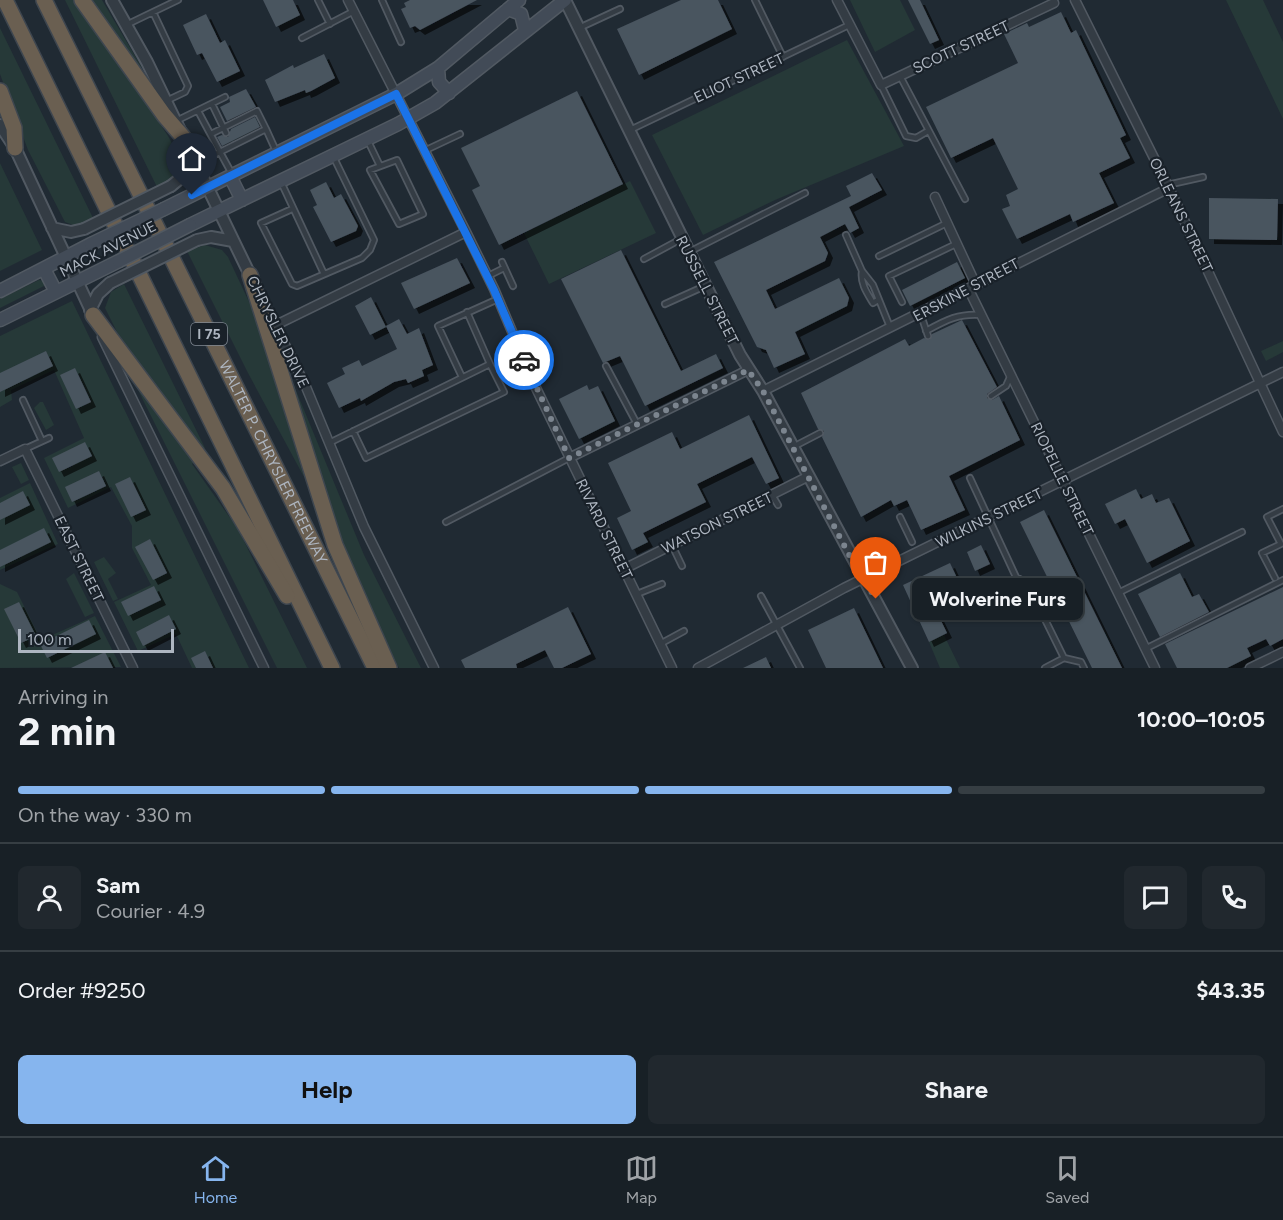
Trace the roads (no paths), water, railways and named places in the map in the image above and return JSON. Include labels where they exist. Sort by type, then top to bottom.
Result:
[{"type":"highway","name":"I 75","points":[[5,0],[330,668]]},
{"type":"highway","name":"WALTER P. CHRYSLER FREEWAY","points":[[44,0],[375,668]]},
{"type":"highway","points":[[82,0],[164,115],[183,137]]},
{"type":"highway","points":[[0,91],[14,128],[15,148]]},
{"type":"highway","points":[[250,275],[335,545],[389,668]]},
{"type":"highway","points":[[91,313],[223,488],[330,668]]},
{"type":"main road","name":"MACK AVENUE","points":[[0,291],[396,94],[438,68],[519,0]]},
{"type":"main road","name":"MACK AVENUE","points":[[0,320],[409,118],[449,93],[565,0]]},
{"type":"main road","points":[[508,9],[521,14],[525,30]]},
{"type":"main road","points":[[438,68],[439,82],[449,93]]},
{"type":"main road","points":[[231,176],[242,200]]},
{"type":"main road","points":[[44,269],[56,292]]},
{"type":"street","name":"CHRYSLER DRIVE","points":[[111,0],[166,101],[193,161],[276,325],[364,527],[434,668]]},
{"type":"street","name":"RIVARD STREET","points":[[348,0],[488,276],[536,388],[672,668]]},
{"type":"street","name":"RUSSELL STREET","points":[[565,0],[627,132],[748,370],[763,391],[855,566],[864,578],[912,668]]},
{"type":"street","points":[[837,0],[881,85]]},
{"type":"street","name":"ORLEANS STREET","points":[[1075,0],[1168,187],[1283,432]]},
{"type":"street","name":"SCOTT STREET","points":[[881,85],[1054,3]]},
{"type":"street","points":[[0,125],[15,148],[125,387],[264,668]]},
{"type":"street","points":[[52,228],[71,232],[84,229],[171,186],[182,177],[193,161]]},
{"type":"street","name":"ERSKINE STREET","points":[[763,391],[921,315],[1168,187]]},
{"type":"street","name":"RIOPELLE STREET","points":[[935,197],[956,244],[982,315],[1155,668]]},
{"type":"street","points":[[276,325],[466,232]]},
{"type":"street","points":[[91,313],[98,294],[110,283],[197,240],[211,237],[233,241]]},
{"type":"street","points":[[569,458],[748,370]]},
{"type":"street","name":"WILKINS STREET","points":[[698,668],[864,578],[1283,372]]},
{"type":"street","points":[[0,461],[25,449]]},
{"type":"street","name":"EAST STREET","points":[[25,449],[133,668]]},
{"type":"street","name":"WATSON STREET","points":[[624,569],[809,476]]},
{"type":"street","points":[[1250,668],[1283,652]]},
{"type":"lane","points":[[126,25],[178,0]]},
{"type":"lane","points":[[318,0],[330,24]]},
{"type":"lane","points":[[382,0],[401,42]]},
{"type":"lane","points":[[755,0],[783,57]]},
{"type":"lane","points":[[578,29],[620,9]]},
{"type":"lane","points":[[302,38],[354,11]]},
{"type":"lane","points":[[153,12],[188,86],[185,92],[166,101]]},
{"type":"lane","name":"ELIOT STREET","points":[[627,132],[850,25]]},
{"type":"lane","points":[[900,76],[964,199]]},
{"type":"lane","points":[[881,85],[906,136],[916,138],[928,131]]},
{"type":"lane","points":[[175,121],[225,97]]},
{"type":"lane","points":[[212,104],[224,130]]},
{"type":"lane","points":[[198,111],[231,176]]},
{"type":"lane","points":[[210,134],[235,125],[257,111],[277,153]]},
{"type":"lane","points":[[193,161],[220,152],[266,129]]},
{"type":"lane","points":[[426,150],[459,134]]},
{"type":"lane","points":[[367,139],[380,166]]},
{"type":"lane","points":[[292,209],[261,223],[292,284],[297,286],[362,258],[370,250],[374,240],[332,156]]},
{"type":"lane","points":[[397,160],[423,214],[399,224],[370,170],[380,166],[397,160]]},
{"type":"lane","points":[[1168,187],[1203,177]]},
{"type":"lane","points":[[281,182],[324,274]]},
{"type":"lane","points":[[688,252],[805,194]]},
{"type":"lane","points":[[879,256],[947,223]]},
{"type":"lane","points":[[846,235],[862,272],[861,279],[873,303],[878,300]]},
{"type":"lane","points":[[644,259],[681,239]]},
{"type":"lane","points":[[902,302],[889,276],[956,244]]},
{"type":"lane","points":[[501,262],[513,286]]},
{"type":"lane","points":[[488,276],[504,268]]},
{"type":"lane","points":[[862,272],[868,275],[891,330]]},
{"type":"lane","points":[[665,304],[705,286]]},
{"type":"lane","points":[[462,377],[438,326],[498,299]]},
{"type":"lane","points":[[353,431],[366,458],[504,392],[467,312]]},
{"type":"lane","points":[[921,315],[927,333],[954,316],[982,315]]},
{"type":"lane","points":[[329,443],[490,364]]},
{"type":"lane","points":[[606,366],[637,425]]},
{"type":"lane","points":[[991,396],[1006,386],[1011,375]]},
{"type":"lane","points":[[23,400],[42,441]]},
{"type":"lane","points":[[793,447],[820,433]]},
{"type":"lane","points":[[25,449],[49,438]]},
{"type":"lane","points":[[446,522],[569,458]]},
{"type":"lane","points":[[970,478],[1016,577],[1027,583],[1064,658]]},
{"type":"lane","points":[[772,495],[778,505]]},
{"type":"lane","points":[[1275,578],[1262,553],[1281,544],[1268,516],[1283,509]]},
{"type":"lane","points":[[900,516],[912,542]]},
{"type":"lane","points":[[1118,593],[1242,532]]},
{"type":"lane","points":[[672,545],[682,566]]},
{"type":"lane","points":[[1145,649],[1283,580]]},
{"type":"lane","points":[[636,594],[662,584]]},
{"type":"lane","points":[[760,596],[801,668]]},
{"type":"lane","points":[[660,644],[684,631]]},
{"type":"lane","points":[[1045,668],[1064,658],[1081,662],[1084,668]]},
{"type":"place","name":"Wolverine Furs","points":[[876,599]]}]
